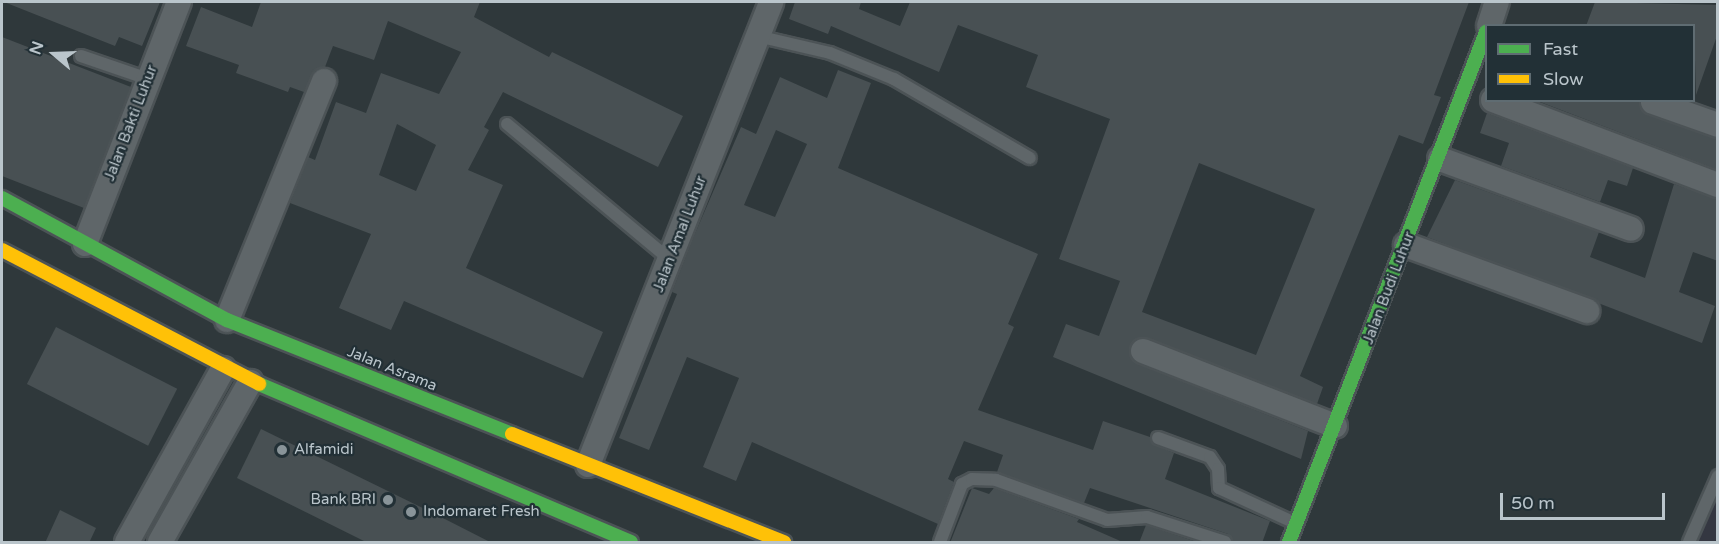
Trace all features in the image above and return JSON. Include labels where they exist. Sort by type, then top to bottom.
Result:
[{"type":"main road","name":"Jalan Budi Luhur","points":[[1289,543],[1440,159],[1476,94],[1485,38]]},
{"type":"main road","name":"Jalan Asrama","points":[[2,198],[227,320],[784,543]]},
{"type":"main road","points":[[2,250],[223,369],[631,543]]},
{"type":"street","name":"Jalan Bakti Luhur","points":[[85,244],[179,2]]},
{"type":"street","name":"Jalan Amal Luhur","points":[[588,465],[771,2]]},
{"type":"street","points":[[1490,24],[1497,2]]},
{"type":"street","points":[[227,320],[324,81]]},
{"type":"street","points":[[1498,102],[1718,185]]},
{"type":"street","points":[[1653,102],[1718,125]]},
{"type":"street","points":[[1440,159],[1631,229]]},
{"type":"street","points":[[1406,244],[1587,311]]},
{"type":"street","points":[[1143,351],[1335,426]]},
{"type":"street","points":[[128,539],[223,369]]},
{"type":"street","points":[[160,543],[250,381]]},
{"type":"lane","points":[[757,36],[830,53],[894,79],[1030,158]]},
{"type":"lane","points":[[81,56],[148,79]]},
{"type":"lane","points":[[507,124],[670,260]]},
{"type":"lane","points":[[1158,438],[1210,457],[1218,469],[1219,488],[1297,524]]},
{"type":"lane","points":[[1689,543],[1718,476]]},
{"type":"lane","points":[[940,543],[962,484],[972,479],[996,480],[1107,520],[1155,519],[1224,543]]},
{"type":"shaded area","points":[[1717,463],[1717,542],[1687,542]]},
{"type":"building","points":[[4,2],[160,2],[142,46],[119,37],[115,46]]},
{"type":"building","points":[[261,2],[480,2],[474,17],[549,57],[552,52],[683,116],[658,167],[503,92],[484,127],[489,130],[468,170],[503,185],[466,268],[603,332],[583,378],[404,301],[391,330],[339,308],[371,234],[290,203],[308,157],[315,160],[336,102],[366,113],[381,73],[439,94],[461,52],[388,21],[374,60],[333,46],[325,67],[315,70],[304,92],[290,87],[288,92],[236,73],[239,65],[186,46],[201,7],[252,27]],"holes":[[[397,124],[436,145],[416,191],[379,175]]]},
{"type":"building","points":[[795,2],[861,2],[859,9],[900,26],[910,2],[1469,2],[1434,95],[1441,97],[1423,144],[1399,135],[1300,376],[1323,387],[1317,404],[1148,338],[1135,340],[1130,346],[1132,359],[1138,364],[1308,431],[1301,459],[1053,357],[1066,324],[1099,336],[1120,281],[1059,259],[1110,119],[1026,87],[1038,55],[958,25],[939,72],[831,26],[828,34],[789,19]],"holes":[[[1199,163],[1315,209],[1256,355],[1142,312]]]},
{"type":"building","points":[[1595,2],[1718,5],[1718,33],[1696,95],[1695,24],[1587,24]]},
{"type":"building","points":[[2,37],[131,87],[84,208],[2,176]]},
{"type":"building","points":[[838,70],[871,83],[838,168],[1038,254],[1008,324],[1014,327],[978,410],[1093,450],[1103,421],[1150,437],[1155,445],[1174,453],[1165,479],[1270,521],[1262,543],[1233,543],[1228,534],[1090,488],[1084,503],[997,472],[1003,455],[964,441],[948,479],[954,482],[938,524],[752,442],[736,481],[703,467],[739,378],[687,357],[649,450],[619,438],[677,294],[672,292],[741,127],[756,134],[780,77],[827,98]],"holes":[[[776,130],[807,144],[775,217],[744,205]]]},
{"type":"building","points":[[1540,102],[1640,102],[1648,115],[1718,139],[1718,170]]},
{"type":"building","points":[[1487,113],[1633,168],[1627,186],[1608,180],[1600,202],[1501,166],[1509,143],[1480,133]]},
{"type":"building","points":[[1455,180],[1599,232],[1590,257],[1645,278],[1674,184],[1718,199],[1718,261],[1693,252],[1679,292],[1715,306],[1702,343],[1427,237]]},
{"type":"building","points":[[56,327],[177,389],[148,446],[27,384]]},
{"type":"building","points":[[261,429],[492,543],[368,543],[237,478]]},
{"type":"building","points":[[972,488],[989,494],[994,488],[1079,519],[1077,522],[1125,543],[950,543]]},
{"type":"building","points":[[60,510],[96,528],[89,543],[45,543]]},
{"type":"building","points":[[1146,525],[1200,543],[1139,543]]},
{"type":"traffic: fast","points":[[1289,542],[1485,35]]},
{"type":"traffic: fast","points":[[2,198],[227,320],[512,434]]},
{"type":"traffic: fast","points":[[259,384],[631,542]]},
{"type":"traffic: slow","points":[[2,250],[259,384]]},
{"type":"traffic: slow","points":[[512,434],[784,542]]},
{"type":"place","name":"Alfamidi","points":[[282,450]]},
{"type":"place","name":"Bank BRI","points":[[388,500]]},
{"type":"place","name":"Indomaret Fresh","points":[[411,512]]}]
